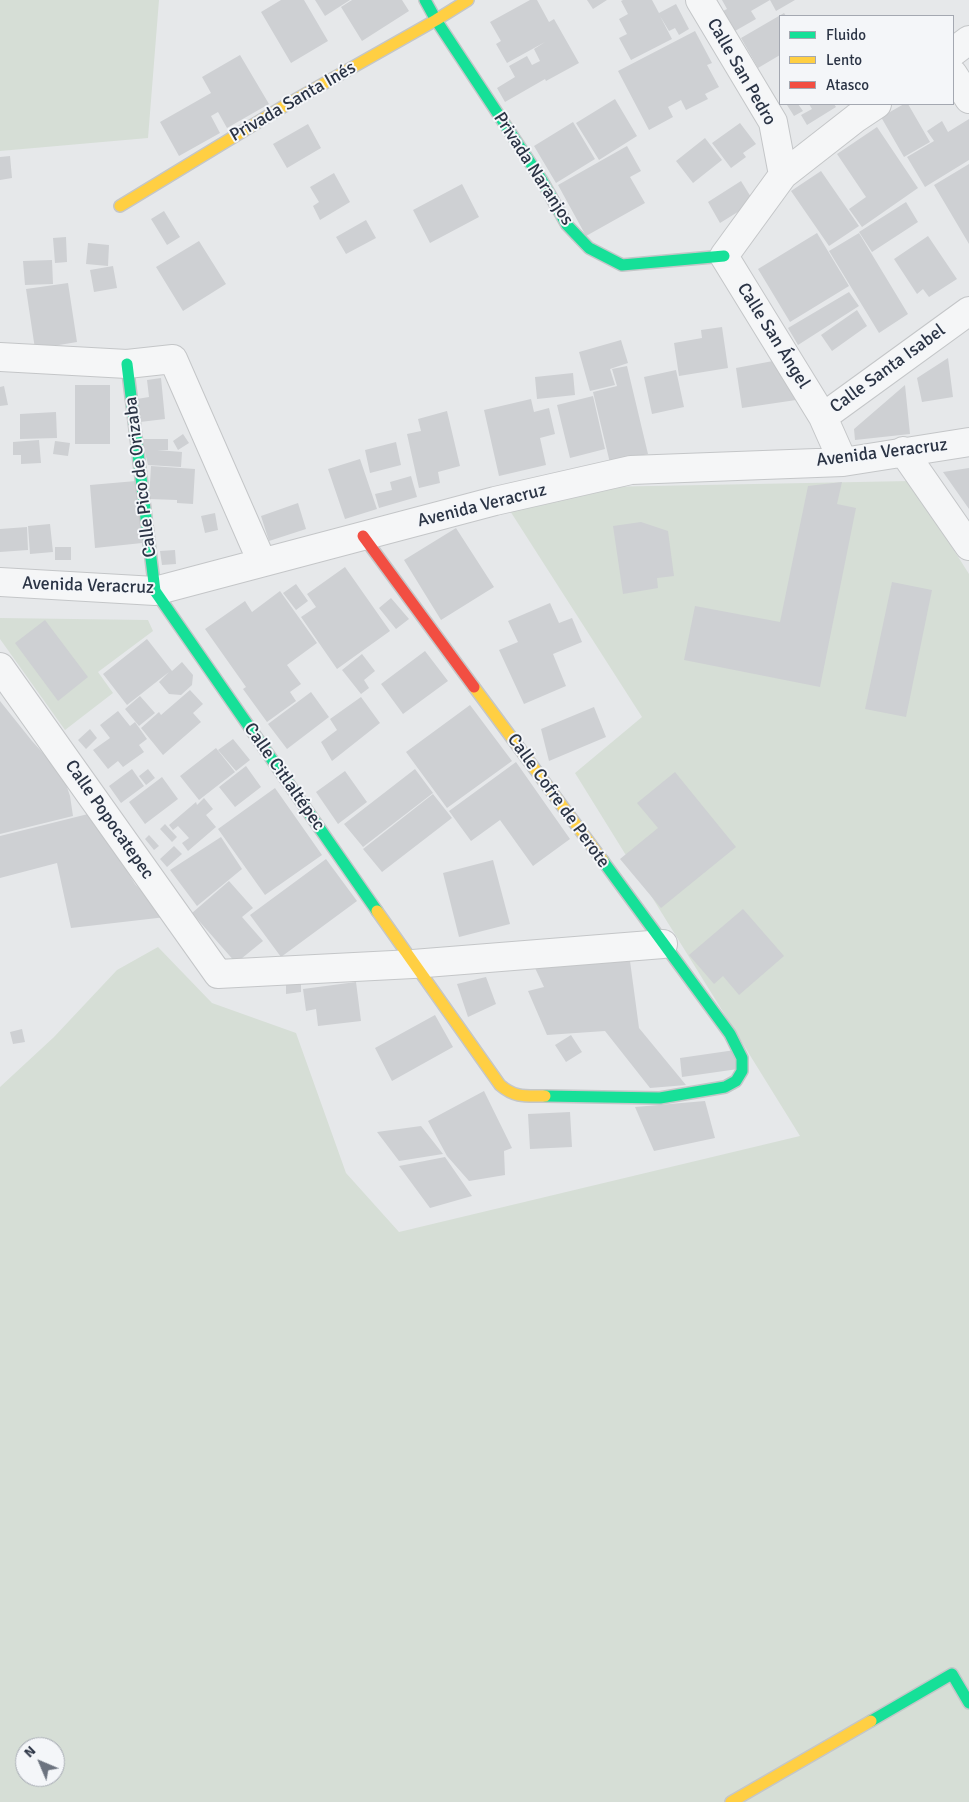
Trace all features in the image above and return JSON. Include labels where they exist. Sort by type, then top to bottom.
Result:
[{"type":"street","name":"Privada Naranjos","points":[[425,0],[436,20],[540,179],[567,226],[589,248],[622,265],[724,256]]},
{"type":"street","name":"Privada Santa Inés","points":[[120,206],[286,105],[468,0]]},
{"type":"street","name":"Calle San Pedro","points":[[700,0],[773,122],[783,175]]},
{"type":"street","points":[[954,51],[969,40]]},
{"type":"street","points":[[954,76],[969,99]]},
{"type":"street","points":[[724,256],[783,175],[856,118],[876,105]]},
{"type":"street","name":"Calle San Ángel","points":[[724,256],[823,416]]},
{"type":"street","name":"Calle Santa Isabel","points":[[843,462],[823,416],[969,311]]},
{"type":"street","points":[[0,357],[127,364],[173,359],[262,562]]},
{"type":"street","name":"Calle Pico de Orizaba","points":[[127,364],[155,591]]},
{"type":"street","name":"Avenida Veracruz","points":[[0,582],[155,591],[495,501],[630,470],[843,462],[969,442]]},
{"type":"street","points":[[903,451],[969,546]]},
{"type":"street","name":"Calle Cofre de Perote","points":[[363,536],[730,1034],[742,1058],[742,1071]]},
{"type":"street","name":"Calle Citlaltépec","points":[[155,591],[413,964],[500,1085],[509,1093],[521,1096],[660,1098],[725,1088],[736,1081],[742,1071]]},
{"type":"street","name":"Calle Popocatepec","points":[[0,667],[218,974],[413,964]]},
{"type":"street","points":[[413,964],[663,944]]},
{"type":"street","points":[[731,1802],[952,1674],[969,1703]]},
{"type":"shaded area","points":[[0,0],[159,0],[148,138],[0,151]]},
{"type":"shaded area","points":[[910,481],[969,574],[969,1802],[0,1802],[0,1087],[54,1037],[117,970],[158,947],[212,1003],[296,1033],[346,1173],[399,1232],[800,1136],[575,773],[642,717],[496,489]]},
{"type":"shaded area","points":[[0,618],[148,620],[153,631],[98,672],[113,693],[65,730],[0,639]]},
{"type":"building","points":[[281,0],[304,0],[328,41],[291,63],[261,12]]},
{"type":"building","points":[[315,0],[350,0],[325,16]]},
{"type":"building","points":[[352,0],[402,0],[409,11],[362,41],[341,7]]},
{"type":"building","points":[[530,0],[537,0],[549,22],[554,19],[579,63],[546,81],[545,79],[505,102],[497,88],[515,77],[509,66],[527,56],[532,65],[540,61],[534,49],[545,42],[507,63],[496,44],[501,41],[490,22]]},
{"type":"building","points":[[587,0],[607,0],[593,9]]},
{"type":"building","points":[[652,0],[659,13],[676,4],[689,29],[679,35],[675,28],[669,31],[660,16],[672,39],[631,60],[619,38],[627,34],[619,19],[628,14],[621,1]]},
{"type":"building","points":[[722,0],[770,0],[751,11],[756,19],[735,31],[723,11],[727,9]]},
{"type":"building","points":[[770,0],[795,0],[776,11]]},
{"type":"building","points":[[779,16],[779,56],[758,68],[741,38]]},
{"type":"building","points":[[695,31],[712,63],[707,65],[719,87],[705,94],[708,99],[686,110],[681,100],[668,107],[673,117],[649,130],[618,71]]},
{"type":"building","points":[[240,55],[269,104],[227,128],[218,112],[211,116],[220,133],[179,156],[160,122],[211,93],[202,77]]},
{"type":"building","points":[[615,99],[637,136],[599,160],[576,123]]},
{"type":"building","points":[[787,105],[799,105],[803,111],[794,116]]},
{"type":"building","points":[[810,105],[835,105],[836,107],[807,125],[801,115],[812,109]]},
{"type":"building","points":[[902,105],[909,105],[930,142],[904,157],[881,117]]},
{"type":"building","points":[[969,119],[969,160],[925,187],[907,157],[934,141],[927,131],[942,121],[948,132]]},
{"type":"building","points":[[573,122],[595,159],[556,183],[534,146]]},
{"type":"building","points":[[740,123],[756,144],[743,153],[746,157],[731,168],[712,143]]},
{"type":"building","points":[[308,124],[321,148],[287,168],[273,144]]},
{"type":"building","points":[[877,127],[918,188],[862,227],[849,209],[866,197],[837,154]]},
{"type":"building","points":[[705,138],[722,160],[693,183],[676,161]]},
{"type":"building","points":[[627,146],[641,171],[630,177],[645,203],[586,236],[558,185]]},
{"type":"building","points":[[10,156],[12,178],[0,180],[0,157]]},
{"type":"building","points":[[969,164],[969,244],[934,185]]},
{"type":"building","points":[[821,171],[859,226],[829,246],[791,191]]},
{"type":"building","points":[[334,173],[350,202],[320,220],[313,206],[319,202],[310,187]]},
{"type":"building","points":[[741,181],[754,202],[720,223],[708,202]]},
{"type":"building","points":[[462,184],[479,217],[430,243],[413,210]]},
{"type":"building","points":[[906,202],[918,222],[872,252],[859,232]]},
{"type":"building","points":[[164,211],[180,237],[167,245],[151,219]]},
{"type":"building","points":[[366,220],[376,238],[346,254],[336,237]]},
{"type":"building","points":[[817,233],[849,286],[790,322],[758,269]]},
{"type":"building","points":[[859,233],[908,314],[879,333],[829,251]]},
{"type":"building","points":[[928,236],[957,279],[929,297],[923,289],[917,294],[894,259]]},
{"type":"building","points":[[66,237],[67,262],[55,263],[53,238]]},
{"type":"building","points":[[199,241],[226,284],[183,311],[156,267]]},
{"type":"building","points":[[88,243],[109,245],[108,266],[86,264]]},
{"type":"building","points":[[52,260],[53,284],[25,285],[23,261]]},
{"type":"building","points":[[113,266],[117,288],[94,292],[90,270]]},
{"type":"building","points":[[68,283],[77,342],[35,349],[26,289]]},
{"type":"building","points":[[849,292],[859,306],[798,345],[788,328]]},
{"type":"building","points":[[857,310],[867,326],[832,351],[821,335]]},
{"type":"building","points":[[722,327],[728,368],[679,376],[674,343],[702,338],[701,330]]},
{"type":"building","points":[[621,340],[628,363],[610,369],[615,385],[590,391],[579,352]]},
{"type":"building","points":[[948,358],[953,397],[922,402],[917,378]]},
{"type":"building","points":[[773,361],[796,400],[742,408],[736,368]]},
{"type":"building","points":[[627,366],[648,454],[610,463],[593,392],[617,386],[612,369]]},
{"type":"building","points":[[676,370],[684,407],[652,414],[644,377]]},
{"type":"building","points":[[573,373],[575,395],[537,399],[535,377]]},
{"type":"building","points":[[161,378],[165,419],[140,422],[137,399],[149,397],[147,380]]},
{"type":"building","points":[[75,385],[110,385],[110,444],[75,444]]},
{"type":"building","points":[[905,385],[910,434],[855,440],[854,429]]},
{"type":"building","points":[[4,386],[8,405],[0,406],[0,387]]},
{"type":"building","points":[[593,396],[605,449],[570,458],[557,405]]},
{"type":"building","points":[[531,399],[534,412],[549,408],[555,434],[540,438],[546,465],[499,476],[484,410]]},
{"type":"building","points":[[447,411],[460,466],[438,472],[440,483],[419,488],[407,434],[421,431],[418,419]]},
{"type":"building","points":[[56,412],[57,438],[20,439],[20,414]]},
{"type":"building","points":[[183,434],[189,443],[178,450],[173,441]]},
{"type":"building","points":[[142,439],[168,439],[168,450],[157,450],[182,452],[181,467],[148,465]]},
{"type":"building","points":[[39,440],[41,463],[21,464],[21,455],[13,455],[13,442]]},
{"type":"building","points":[[55,441],[70,443],[68,456],[53,454]]},
{"type":"building","points":[[396,442],[401,465],[370,473],[365,450]]},
{"type":"building","points":[[360,459],[377,509],[345,519],[328,469]]},
{"type":"building","points":[[151,466],[195,469],[193,504],[177,503],[177,500],[149,499]]},
{"type":"building","points":[[969,468],[969,509],[943,472]]},
{"type":"building","points":[[411,476],[417,497],[379,508],[375,494],[392,490],[390,482]]},
{"type":"building","points":[[136,481],[142,543],[95,548],[90,485]]},
{"type":"building","points":[[842,482],[837,504],[856,508],[820,687],[684,660],[695,606],[780,622],[808,486]]},
{"type":"building","points":[[298,503],[306,529],[269,541],[261,516]]},
{"type":"building","points":[[215,513],[218,530],[205,533],[201,516]]},
{"type":"building","points":[[641,522],[668,531],[674,576],[657,578],[658,588],[623,594],[613,526]]},
{"type":"building","points":[[50,524],[53,552],[30,554],[28,526]]},
{"type":"building","points":[[27,527],[28,550],[0,552],[0,529]]},
{"type":"building","points":[[456,528],[494,587],[441,620],[404,560]]},
{"type":"building","points":[[55,547],[71,547],[71,560],[55,560]]},
{"type":"building","points":[[175,550],[176,564],[162,565],[160,551]]},
{"type":"building","points":[[345,567],[390,631],[337,669],[301,617],[316,607],[307,594]]},
{"type":"building","points":[[892,582],[932,590],[906,717],[865,709]]},
{"type":"building","points":[[296,584],[308,601],[296,610],[283,593]]},
{"type":"building","points":[[280,591],[317,643],[287,665],[301,684],[290,692],[296,701],[267,722],[243,689],[246,687],[205,629],[245,601],[252,612]]},
{"type":"building","points":[[391,598],[409,619],[396,629],[379,608]]},
{"type":"building","points":[[550,603],[559,623],[572,618],[582,642],[553,654],[566,686],[524,704],[499,650],[518,642],[508,621]]},
{"type":"building","points":[[45,620],[88,677],[58,701],[15,643]]},
{"type":"building","points":[[147,639],[172,671],[182,662],[193,675],[192,685],[181,695],[169,694],[159,682],[169,672],[127,705],[103,674]]},
{"type":"building","points":[[425,651],[448,681],[403,714],[381,684]]},
{"type":"building","points":[[362,654],[375,671],[364,680],[369,688],[361,694],[342,670]]},
{"type":"building","points":[[190,690],[203,704],[193,713],[201,722],[163,755],[141,728],[159,712],[161,715]]},
{"type":"building","points":[[311,692],[329,717],[287,749],[268,724]]},
{"type":"building","points":[[140,696],[155,713],[139,726],[125,709]]},
{"type":"building","points":[[361,697],[380,723],[332,761],[321,742],[337,730],[330,719]]},
{"type":"building","points":[[0,701],[32,741],[63,775],[70,796],[73,816],[0,834]]},
{"type":"building","points":[[470,705],[512,761],[447,808],[406,752]]},
{"type":"building","points":[[594,707],[606,737],[549,761],[541,729]]},
{"type":"building","points":[[118,711],[130,726],[135,722],[147,739],[139,745],[144,752],[123,767],[118,761],[108,769],[93,750],[110,738],[100,725]]},
{"type":"building","points":[[90,729],[97,738],[86,749],[78,740]]},
{"type":"building","points":[[233,739],[250,760],[236,771],[218,750]]},
{"type":"building","points":[[216,748],[235,772],[199,800],[180,776]]},
{"type":"building","points":[[516,762],[570,839],[533,866],[500,820],[471,841],[449,811]]},
{"type":"building","points":[[246,766],[261,787],[235,807],[219,787]]},
{"type":"building","points":[[132,769],[144,786],[121,803],[109,786]]},
{"type":"building","points":[[148,769],[155,778],[146,785],[139,776]]},
{"type":"building","points":[[415,769],[433,793],[363,847],[344,824]]},
{"type":"building","points":[[345,771],[367,802],[338,824],[316,792]]},
{"type":"building","points":[[675,772],[736,847],[661,908],[620,859],[658,828],[637,803]]},
{"type":"building","points":[[162,777],[178,799],[145,824],[129,802]]},
{"type":"building","points":[[275,788],[322,855],[265,895],[218,829]]},
{"type":"building","points":[[433,794],[452,818],[382,872],[363,849]]},
{"type":"building","points":[[204,798],[213,809],[206,815],[216,827],[188,851],[182,843],[189,838],[178,826],[173,830],[169,825],[196,802],[197,805]]},
{"type":"building","points":[[92,813],[135,884],[166,917],[71,928],[57,863],[0,878],[0,836]]},
{"type":"building","points":[[165,824],[177,837],[172,842],[160,829]]},
{"type":"building","points":[[149,835],[159,846],[154,850],[145,839]]},
{"type":"building","points":[[221,837],[242,869],[197,906],[170,870]]},
{"type":"building","points":[[174,846],[182,854],[167,867],[160,859]]},
{"type":"building","points":[[326,859],[357,901],[281,957],[250,915]]},
{"type":"building","points":[[493,860],[510,924],[459,937],[443,873]]},
{"type":"building","points":[[229,881],[253,908],[242,917],[263,941],[236,963],[192,913]]},
{"type":"building","points":[[743,909],[784,956],[739,995],[723,976],[714,984],[689,955]]},
{"type":"building","points":[[630,961],[639,1028],[686,1085],[650,1088],[605,1031],[547,1035],[528,991],[544,987],[535,968]]},
{"type":"building","points":[[486,977],[496,1004],[468,1017],[457,984]]},
{"type":"building","points":[[301,982],[301,992],[286,994],[286,983]]},
{"type":"building","points":[[356,982],[361,1021],[318,1026],[316,1009],[306,1011],[303,989]]},
{"type":"building","points":[[435,1015],[453,1047],[392,1081],[375,1048]]},
{"type":"building","points":[[22,1029],[25,1042],[13,1044],[10,1032]]},
{"type":"building","points":[[571,1035],[582,1052],[566,1062],[555,1045]]},
{"type":"building","points":[[735,1050],[738,1069],[682,1077],[680,1058]]},
{"type":"building","points":[[484,1091],[512,1148],[504,1151],[505,1175],[469,1181],[447,1156],[428,1121]]},
{"type":"building","points":[[705,1101],[715,1138],[654,1151],[635,1107]]},
{"type":"building","points":[[570,1112],[572,1147],[530,1149],[528,1114]]},
{"type":"building","points":[[421,1126],[443,1154],[399,1161],[377,1132]]},
{"type":"building","points":[[445,1157],[472,1196],[430,1208],[399,1166]]},
{"type":"traffic: fast","points":[[425,0],[436,20],[541,179],[567,225],[589,248],[622,265],[724,256]]},
{"type":"traffic: fast","points":[[127,364],[155,591],[377,911]]},
{"type":"traffic: fast","points":[[545,1096],[660,1098],[725,1087],[736,1081],[742,1071],[742,1058],[730,1034],[603,861]]},
{"type":"traffic: fast","points":[[871,1721],[952,1674],[969,1703]]},
{"type":"traffic: slow","points":[[120,206],[286,105],[468,0]]},
{"type":"traffic: slow","points":[[474,687],[603,861]]},
{"type":"traffic: slow","points":[[377,911],[500,1085],[516,1094],[545,1096]]},
{"type":"traffic: slow","points":[[731,1802],[871,1721]]},
{"type":"traffic: jam","points":[[363,536],[474,687]]}]
